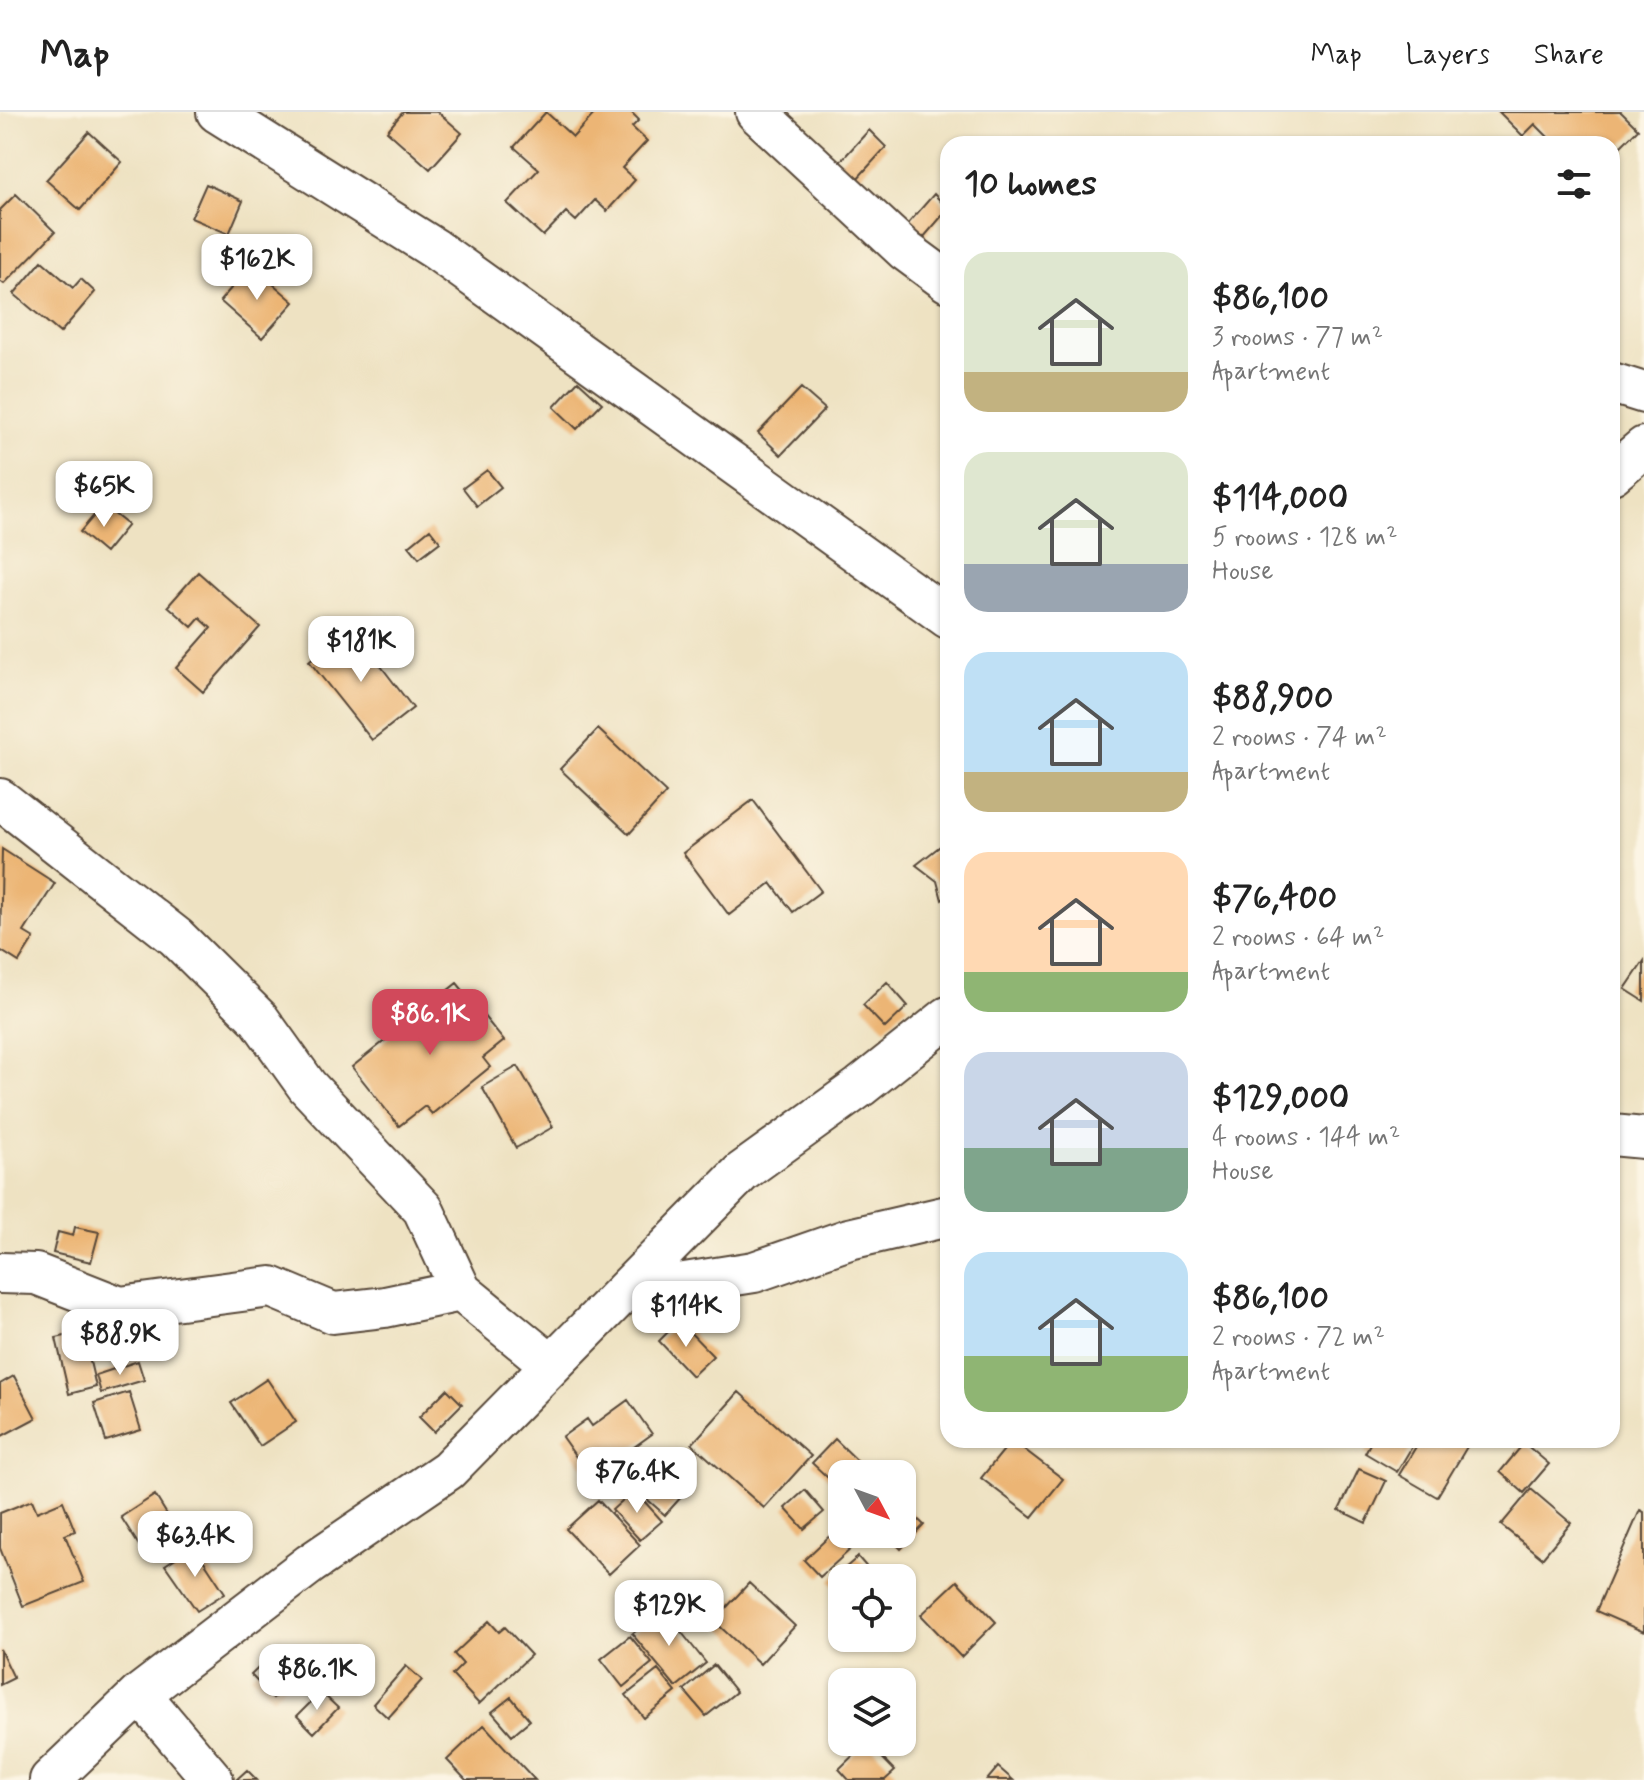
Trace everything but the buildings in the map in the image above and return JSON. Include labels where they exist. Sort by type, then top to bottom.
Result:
[{"type":"street","points":[[217,112],[435,249],[940,612]]},
{"type":"street","points":[[756,112],[906,251],[940,276]]},
{"type":"street","points":[[906,251],[940,244]]},
{"type":"street","points":[[1620,386],[1644,393]]},
{"type":"street","points":[[1620,467],[1644,447]]},
{"type":"street","points":[[0,799],[176,937],[259,1019],[307,1086],[423,1209],[461,1291],[550,1364]]},
{"type":"street","points":[[50,1780],[140,1694],[310,1564],[448,1470],[550,1364],[628,1292],[742,1172],[860,1087],[940,1023]]},
{"type":"street","points":[[1620,1136],[1644,1138]]},
{"type":"street","points":[[628,1292],[754,1272],[849,1239],[940,1218]]},
{"type":"street","points":[[0,1273],[36,1274],[120,1307],[271,1287],[333,1313],[385,1307],[461,1291]]},
{"type":"street","points":[[140,1694],[213,1780]]}]
